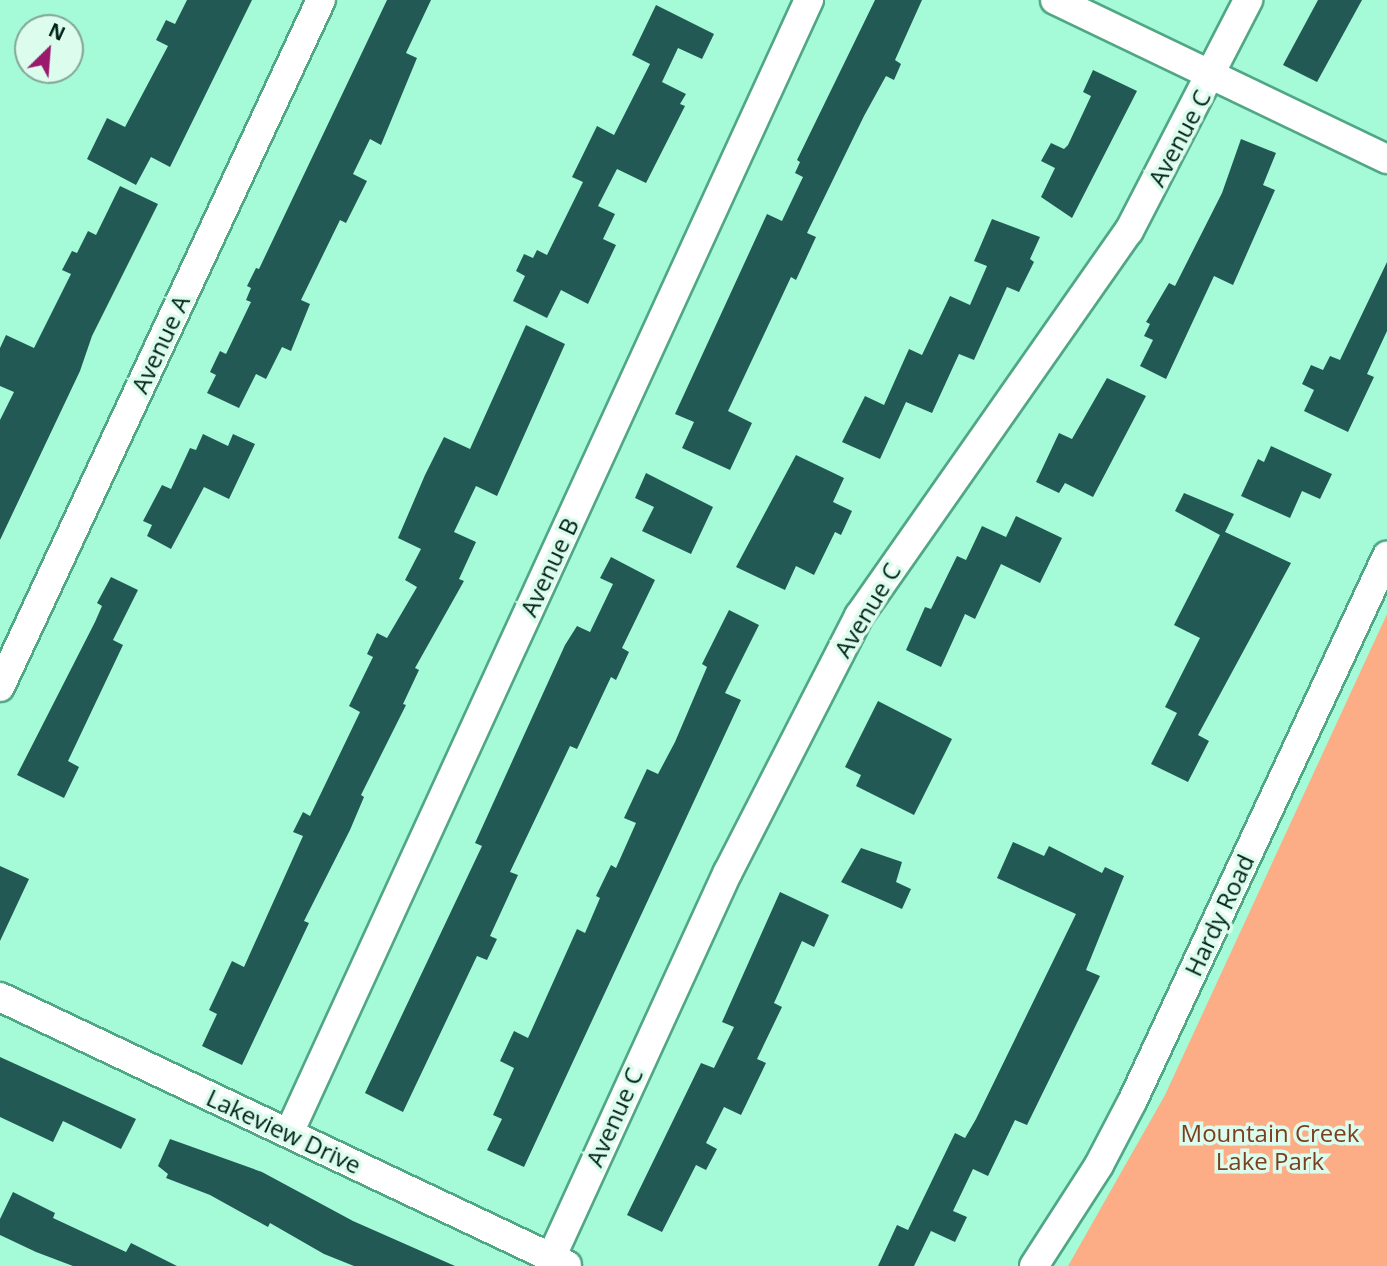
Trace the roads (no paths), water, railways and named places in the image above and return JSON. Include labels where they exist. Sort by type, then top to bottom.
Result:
[{"type":"street","name":"Avenue A","points":[[0,687],[321,0]]},
{"type":"street","name":"Avenue B","points":[[289,1133],[809,0]]},
{"type":"street","points":[[1055,0],[1387,159]]},
{"type":"street","name":"Avenue C","points":[[560,1262],[728,872],[859,616],[1129,231],[1213,74],[1248,0]]},
{"type":"street","name":"Hardy Road","points":[[1034,1266],[1100,1165],[1132,1102],[1387,556]]},
{"type":"street","name":"Lakeview Drive","points":[[0,997],[560,1262]]},
{"type":"park label","name":"Mountain Creek Lake Park","points":[[1270,1147]]}]
